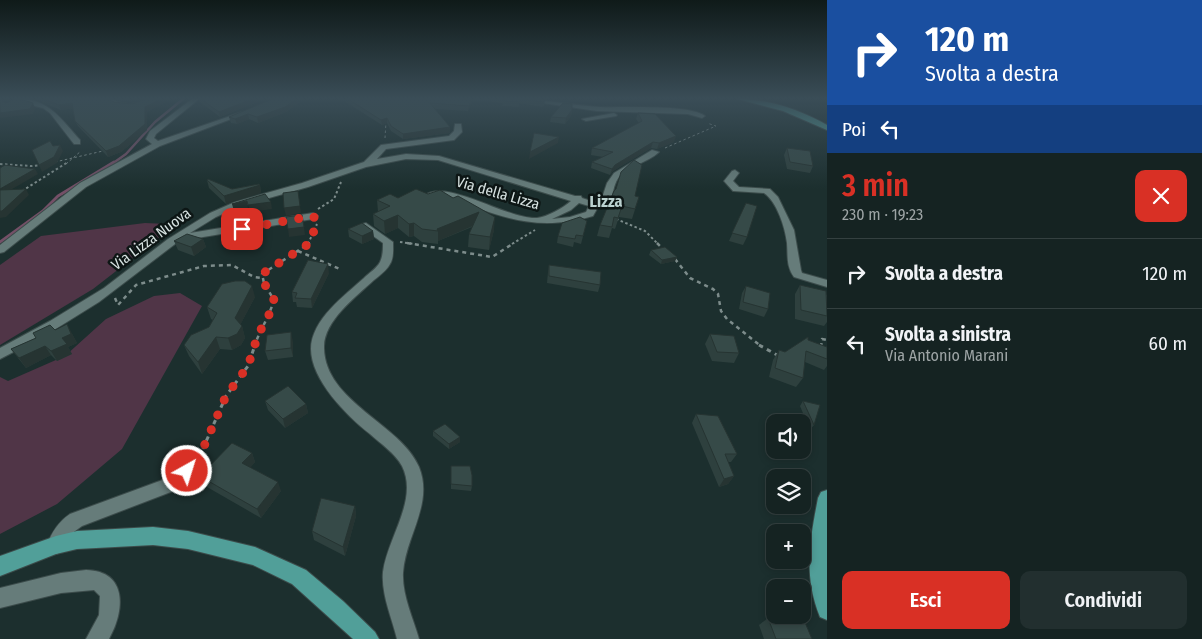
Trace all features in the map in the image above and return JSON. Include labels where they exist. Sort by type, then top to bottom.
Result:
[{"type":"main road","points":[[827,498],[818,545],[820,582],[827,610]]},
{"type":"main road","points":[[0,566],[56,545],[77,540],[153,536],[188,540],[255,556],[299,577],[336,608],[368,639]]},
{"type":"street","points":[[66,129],[77,142]]},
{"type":"street","points":[[157,144],[150,140],[153,133],[158,129]]},
{"type":"street","points":[[0,250],[82,185],[157,144],[200,129]]},
{"type":"street","points":[[368,163],[384,147],[451,138],[458,132],[458,129]]},
{"type":"street","name":"Via della Lizza","points":[[422,199],[436,193],[448,194],[527,221],[568,220],[606,201],[614,177],[654,152]]},
{"type":"street","name":"Via Lizza Nuova","points":[[0,354],[46,330],[109,290],[175,239],[214,215],[232,207],[302,187],[368,163],[400,156],[419,155],[439,158],[578,198],[592,209]]},
{"type":"street","points":[[735,172],[728,181],[731,185],[744,190],[767,191],[772,194],[780,206],[792,241],[792,265],[798,275],[827,284]]},
{"type":"street","points":[[527,221],[550,216],[576,202],[578,198]]},
{"type":"street","points":[[175,239],[313,216]]},
{"type":"street","points":[[366,226],[388,242],[388,254],[385,264],[332,316],[319,336],[317,350],[321,364],[332,386],[356,414],[403,452],[413,473],[416,495],[395,558],[393,575],[408,639]]},
{"type":"street","points":[[56,545],[64,528],[76,520],[176,482],[198,484]]},
{"type":"street","points":[[0,598],[76,581],[96,580],[104,585],[111,597],[111,602],[108,616],[96,639]]},
{"type":"path","points":[[384,147],[386,129]]},
{"type":"path","points":[[654,152],[678,144],[710,129]]},
{"type":"path","points":[[0,164],[22,167],[38,166],[107,150]]},
{"type":"path","points":[[21,192],[75,158]]},
{"type":"path","points":[[176,482],[198,460],[226,396],[248,366],[258,335],[271,311],[274,300],[262,274],[312,240],[317,221],[313,216],[316,211],[334,199],[338,192]]},
{"type":"path","points":[[592,209],[645,231],[664,250]]},
{"type":"path","points":[[388,242],[492,257],[525,235],[555,221]]},
{"type":"path","points":[[298,251],[342,270]]},
{"type":"path","points":[[671,256],[678,261],[690,278],[713,289],[718,294],[721,311],[727,318],[757,344],[778,356]]},
{"type":"path","points":[[114,296],[118,305],[130,290],[142,284],[158,281],[180,271],[216,265],[238,267],[256,279],[263,278]]},
{"type":"path","points":[[820,352],[822,338],[827,340]]},
{"type":"shaded area","points":[[145,223],[167,224],[160,237],[93,289],[0,345],[0,265],[41,236]]},
{"type":"shaded area","points":[[180,293],[202,306],[122,449],[57,504],[0,534],[0,377],[8,381],[65,356],[106,319],[154,296]]},
{"type":"building","points":[[83,129],[139,129],[119,146],[106,151]]},
{"type":"building","points":[[395,129],[438,129],[403,134]]},
{"type":"building","points":[[628,129],[669,129],[676,136],[659,143],[653,142],[615,165],[612,169],[592,162],[613,152],[592,148]]},
{"type":"building","points":[[534,133],[559,137],[530,152]]},
{"type":"building","points":[[50,141],[53,146],[60,145],[54,157],[39,165],[32,150]]},
{"type":"building","points":[[787,148],[810,151],[813,166],[790,162]]},
{"type":"building","points":[[634,160],[642,165],[635,196],[639,197],[635,209],[622,206],[618,218],[614,217],[612,227],[600,225],[616,189],[621,172]]},
{"type":"building","points":[[5,165],[35,169],[0,189],[0,168]]},
{"type":"building","points":[[208,179],[232,189],[260,185],[224,196]]},
{"type":"building","points":[[26,189],[2,211],[0,211],[0,190]]},
{"type":"building","points":[[416,189],[428,194],[440,190],[453,198],[458,196],[495,217],[490,237],[469,234],[479,212],[437,229],[438,231],[422,229],[414,223],[409,224],[398,215],[384,221],[373,214],[390,206],[377,200],[390,194],[398,198]]},
{"type":"building","points":[[298,191],[300,206],[284,208],[283,193]]},
{"type":"building","points":[[265,194],[271,202],[248,205],[247,201],[232,204]]},
{"type":"building","points":[[746,203],[757,206],[747,237],[732,233]]},
{"type":"building","points":[[302,215],[304,227],[288,229],[286,217]]},
{"type":"building","points":[[580,217],[587,221],[583,236],[576,235],[575,239],[558,236],[562,223]]},
{"type":"building","points":[[362,223],[373,231],[362,236],[348,229]]},
{"type":"building","points":[[187,234],[203,239],[191,247],[174,241]]},
{"type":"building","points":[[665,247],[677,257],[662,260],[651,250]]},
{"type":"building","points":[[308,260],[328,264],[311,299],[295,298],[297,293],[292,292]]},
{"type":"building","points":[[549,265],[601,272],[600,285],[549,276]]},
{"type":"building","points":[[245,281],[252,286],[235,318],[242,326],[237,334],[228,338],[216,337],[198,362],[184,345],[191,335],[209,327],[217,313],[207,307],[222,284]]},
{"type":"building","points":[[800,285],[826,291],[827,316],[801,310]]},
{"type":"building","points":[[746,286],[770,293],[768,309],[743,302]]},
{"type":"building","points":[[67,324],[71,334],[62,338],[67,344],[51,351],[45,346],[19,358],[11,349],[36,338],[33,333],[50,325],[55,330]]},
{"type":"building","points":[[291,332],[291,348],[265,351],[267,335]]},
{"type":"building","points":[[710,334],[734,336],[739,353],[717,352]]},
{"type":"building","points":[[808,337],[808,340],[827,347],[827,359],[806,351],[803,378],[775,368],[779,350],[785,352]]},
{"type":"building","points":[[288,386],[306,404],[283,419],[265,401]]},
{"type":"building","points":[[803,401],[820,405],[814,425],[811,414],[809,414]]},
{"type":"building","points":[[696,414],[718,416],[737,454],[725,454],[734,476],[724,479]]},
{"type":"building","points":[[445,424],[460,437],[449,444],[433,431]]},
{"type":"building","points":[[232,443],[252,453],[242,463],[278,482],[257,509],[203,478],[203,473]]},
{"type":"building","points":[[451,466],[470,466],[472,486],[451,484]]},
{"type":"building","points":[[321,498],[355,506],[343,547],[312,531]]},
{"type":"building","points":[[770,624],[806,624],[812,639],[776,639]]},
{"type":"waterway","points":[[112,164],[126,154],[149,129]]},
{"type":"waterway","points":[[0,242],[43,211],[58,196],[114,162]]},
{"type":"district","name":"Lizza","points":[[606,201]]},
{"type":"route","points":[[187,471],[198,460],[226,396],[248,366],[258,335],[271,311],[274,300],[264,283],[262,274],[310,243],[317,221],[313,216],[242,229]]}]
